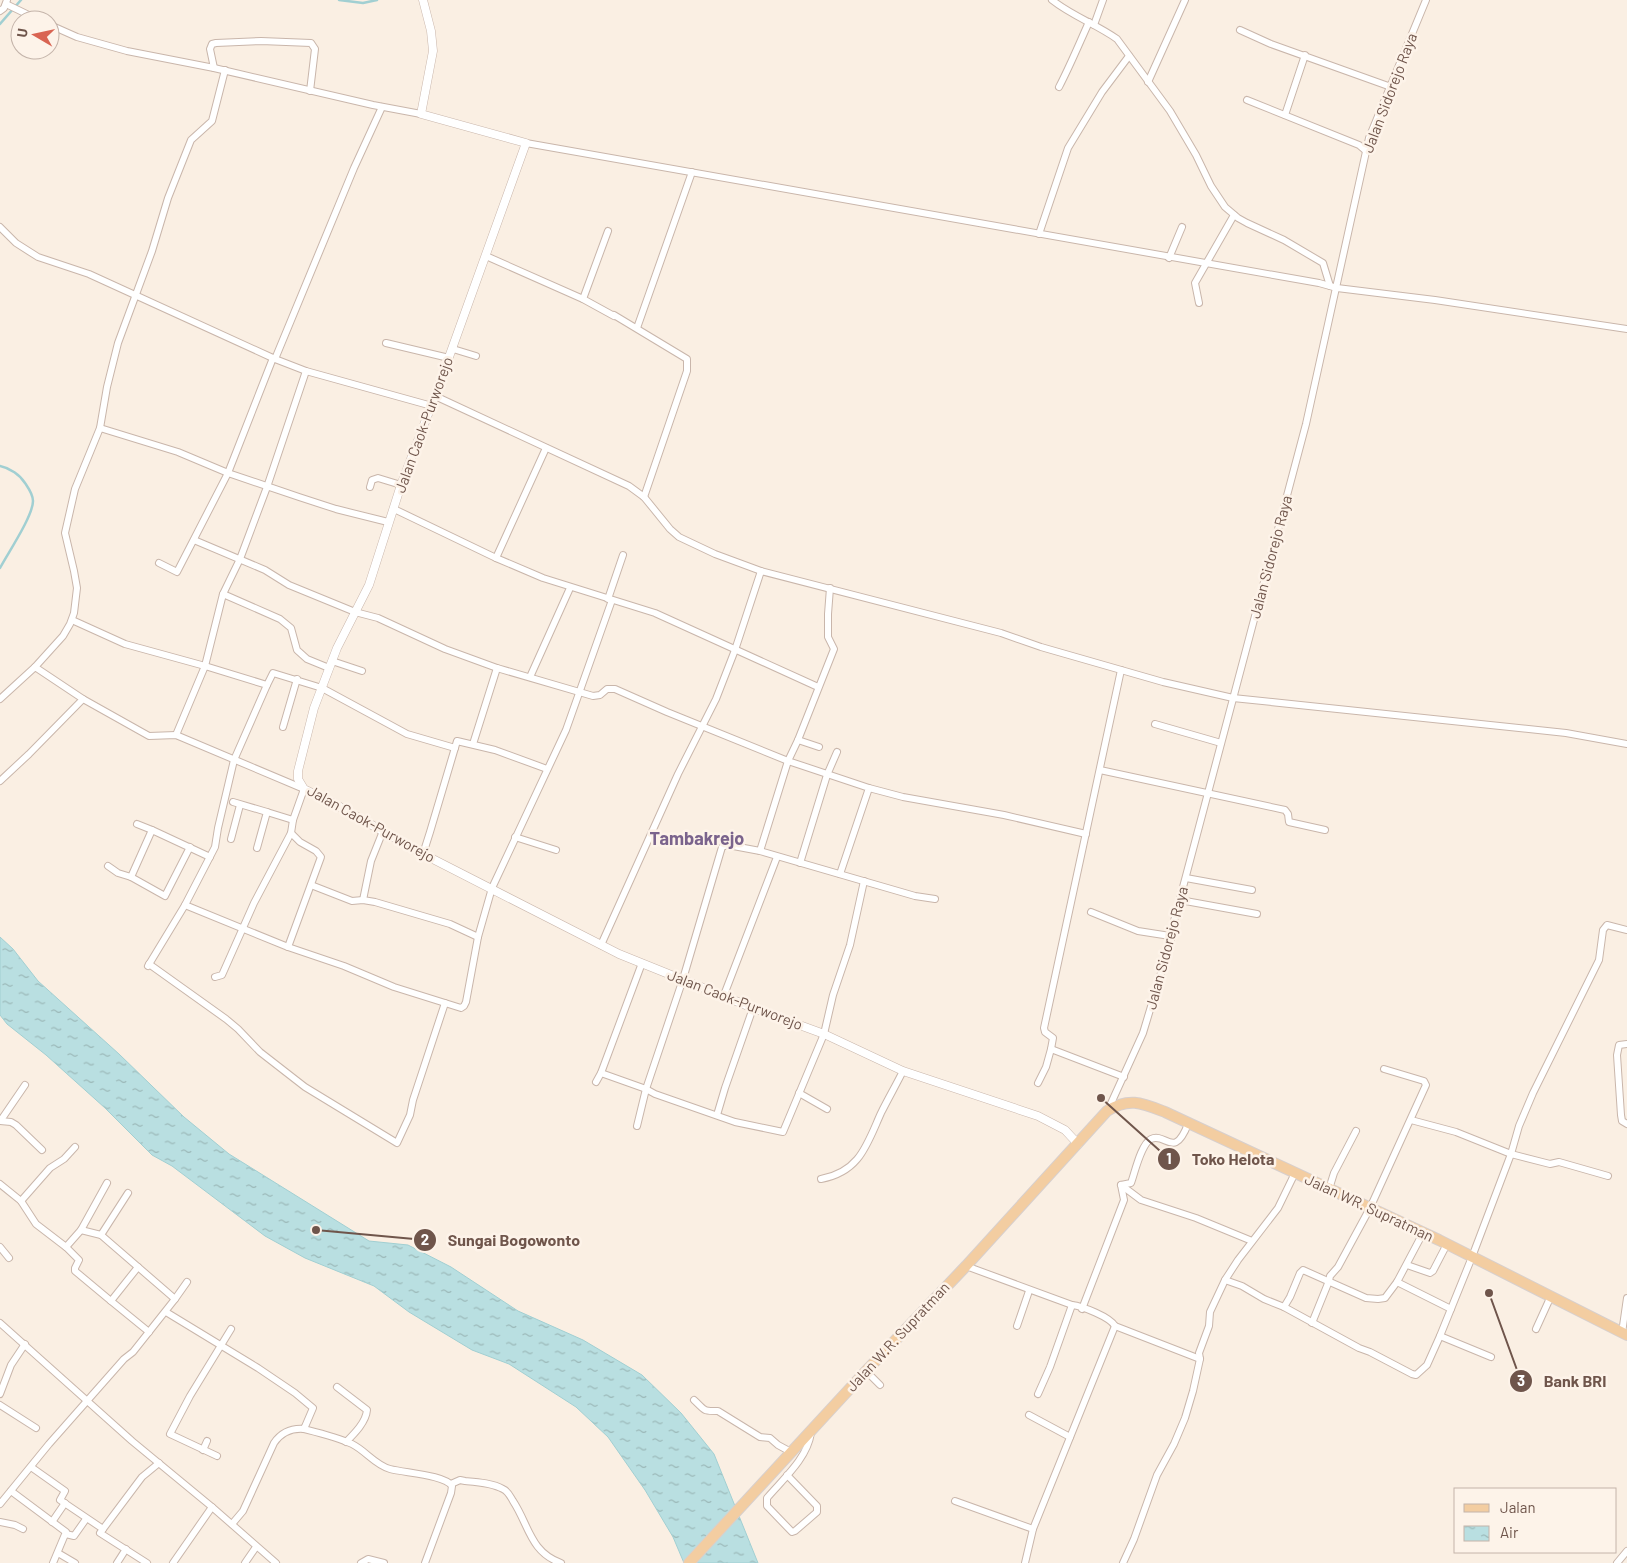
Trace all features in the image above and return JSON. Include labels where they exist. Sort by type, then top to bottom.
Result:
[{"type":"main road","name":"Jalan WR. Supratman","points":[[1107,1112],[1122,1103],[1129,1102],[1150,1106],[1423,1232],[1625,1334]]},
{"type":"main road","name":"Jalan W.R. Supratman","points":[[689,1563],[1107,1112]]},
{"type":"street","points":[[421,114],[433,51],[432,31],[423,0]]},
{"type":"street","points":[[1052,0],[1064,10],[1117,39],[1170,111],[1196,155],[1211,186],[1225,206],[1234,215],[1247,223],[1284,240],[1323,262],[1334,287]]},
{"type":"street","points":[[1060,88],[1074,60],[1077,48],[1103,0]]},
{"type":"street","points":[[1148,82],[1185,0]]},
{"type":"street","name":"Jalan Sidorejo Raya","points":[[1107,1112],[1145,1027],[1170,940],[1207,792],[1304,433],[1334,287],[1369,138],[1426,0]]},
{"type":"street","points":[[0,11],[9,4]]},
{"type":"street","points":[[60,29],[77,37],[127,51],[225,70],[310,91],[421,114],[526,143],[1334,287],[1627,329]]},
{"type":"street","points":[[1240,30],[1271,44],[1391,87]]},
{"type":"street","points":[[214,68],[210,49],[212,44],[261,41],[311,43],[315,48],[310,91]]},
{"type":"street","points":[[1286,115],[1304,55]]},
{"type":"street","points":[[1039,234],[1068,148],[1102,92],[1129,56]]},
{"type":"street","points":[[0,699],[35,667],[63,636],[72,620],[77,588],[66,539],[66,527],[79,477],[88,461],[100,428],[112,364],[125,321],[152,251],[168,198],[188,147],[195,136],[212,121],[225,70]]},
{"type":"street","points":[[1247,100],[1358,145],[1366,151]]},
{"type":"street","points":[[159,563],[177,572],[228,473],[354,168],[382,107]]},
{"type":"street","name":"Jalan Caok-Purworejo","points":[[526,143],[453,349],[401,485],[369,585],[331,664],[314,708],[298,771],[298,779],[304,789],[333,803],[423,854],[619,954],[753,1008],[824,1034],[903,1071],[1038,1116],[1065,1130],[1078,1144]]},
{"type":"street","points":[[637,328],[692,172]]},
{"type":"street","points":[[1199,303],[1195,283],[1234,215]]},
{"type":"street","points":[[0,227],[16,243],[38,257],[89,274],[274,359],[306,371],[432,406]]},
{"type":"street","points":[[1169,258],[1182,227]]},
{"type":"street","points":[[583,299],[608,231]]},
{"type":"street","points":[[486,256],[583,299],[637,328],[687,359],[688,365],[644,497]]},
{"type":"street","points":[[386,343],[449,358]]},
{"type":"street","points":[[453,349],[476,356]]},
{"type":"street","points":[[176,735],[205,666],[222,594],[240,559],[267,487],[306,371]]},
{"type":"street","points":[[435,396],[630,486],[644,497],[670,529],[679,537],[715,554],[761,571],[1001,632],[1040,647],[1163,682],[1233,698],[1566,734],[1627,744]]},
{"type":"street","points":[[100,428],[178,452],[267,487],[336,509],[388,522]]},
{"type":"street","points":[[496,558],[546,448]]},
{"type":"street","points":[[370,487],[372,480],[378,478],[401,485]]},
{"type":"street","points":[[394,509],[522,570],[570,588],[655,613],[818,688]]},
{"type":"street","points":[[194,540],[265,570],[289,585],[355,612],[378,618],[445,649],[497,668],[596,697],[607,689],[615,689],[788,761],[869,788],[918,800],[1004,815],[1086,834]]},
{"type":"street","points":[[185,905],[288,947],[344,966],[394,986],[460,1008],[464,1006],[478,938],[492,888],[566,730],[610,600],[623,555]]},
{"type":"street","points":[[601,945],[674,782],[716,699],[735,650],[761,571]]},
{"type":"street","points":[[530,678],[570,588]]},
{"type":"street","points":[[760,851],[788,761],[834,649],[828,637],[830,588]]},
{"type":"street","points":[[222,594],[280,618],[291,628],[298,650],[307,659],[362,670]]},
{"type":"street","points":[[72,620],[125,644],[205,666],[267,686]]},
{"type":"street","points":[[35,667],[82,699],[149,736],[164,737],[176,735],[304,789],[293,820],[291,833],[242,929],[222,975],[215,977]]},
{"type":"street","points":[[473,744],[497,668]]},
{"type":"street","points":[[1038,1083],[1046,1067],[1051,1048],[1053,1038],[1045,1032],[1044,1028],[1121,670]]},
{"type":"street","points":[[444,1003],[410,1115],[397,1143],[305,1087],[287,1071],[260,1052],[226,1019],[149,966],[185,905],[215,847],[234,760],[273,673],[322,688],[402,732],[454,748]]},
{"type":"street","points":[[283,727],[296,679]]},
{"type":"street","points":[[0,781],[30,754],[82,699]]},
{"type":"street","points":[[1155,724],[1221,743]]},
{"type":"street","points":[[798,740],[820,747]]},
{"type":"street","points":[[423,854],[456,741],[495,750],[547,769]]},
{"type":"street","points":[[800,864],[827,775],[836,752]]},
{"type":"street","points":[[1100,770],[1285,810],[1288,814],[1289,822],[1325,830]]},
{"type":"street","points":[[840,874],[869,788]]},
{"type":"street","points":[[233,802],[293,820]]},
{"type":"street","points":[[231,839],[240,805]]},
{"type":"street","points":[[257,848],[267,812]]},
{"type":"street","points":[[137,824],[210,857]]},
{"type":"street","points":[[131,877],[152,830]]},
{"type":"street","points":[[363,900],[371,861],[383,831]]},
{"type":"street","points":[[288,947],[321,857],[316,851],[300,842],[291,833]]},
{"type":"street","points":[[515,837],[556,850]]},
{"type":"street","points":[[637,1126],[646,1089],[683,979],[722,847],[728,845],[760,851],[915,896],[935,899]]},
{"type":"street","points":[[108,866],[118,873],[131,877],[165,896],[190,847]]},
{"type":"street","points":[[724,995],[776,856]]},
{"type":"street","points":[[1186,878],[1252,890]]},
{"type":"street","points":[[601,1073],[735,1122],[783,1132],[824,1034],[833,996],[850,945],[864,881]]},
{"type":"street","points":[[311,885],[352,901],[375,902],[450,924],[478,938]]},
{"type":"street","points":[[1180,900],[1257,914]]},
{"type":"street","points":[[1091,912],[1138,931],[1170,936]]},
{"type":"street","points":[[1226,1280],[1284,1307],[1359,1348],[1416,1375],[1427,1365],[1440,1336],[1472,1257],[1511,1154],[1519,1126],[1533,1093],[1599,960],[1603,930],[1607,926],[1627,930]]},
{"type":"street","points":[[596,1082],[642,963]]},
{"type":"street","points":[[717,1115],[753,1008]]},
{"type":"street","points":[[1627,1044],[1619,1045],[1617,1054],[1618,1075],[1624,1105],[1622,1121],[1627,1124]]},
{"type":"street","points":[[1051,1048],[1124,1077]]},
{"type":"street","points":[[1312,1323],[1330,1276],[1338,1267],[1370,1208],[1426,1085],[1426,1083],[1384,1068]]},
{"type":"street","points":[[821,1179],[836,1175],[860,1156],[868,1144],[881,1113],[903,1071]]},
{"type":"street","points":[[1618,1075],[1627,1074]]},
{"type":"street","points":[[25,1085],[1,1120],[16,1125],[42,1150]]},
{"type":"street","points":[[799,1093],[827,1109]]},
{"type":"street","points":[[1411,1120],[1456,1132],[1511,1154],[1550,1164],[1558,1162],[1608,1176]]},
{"type":"street","points":[[1121,1185],[1131,1183],[1142,1149],[1149,1140],[1156,1138],[1167,1142],[1177,1142],[1183,1137],[1188,1124]]},
{"type":"street","points":[[1329,1189],[1334,1173],[1356,1131]]},
{"type":"street","points":[[21,1200],[50,1168],[64,1160],[75,1147]]},
{"type":"street","points":[[1123,1563],[1134,1540],[1157,1475],[1174,1444],[1185,1418],[1200,1359],[1199,1354],[1209,1326],[1210,1312],[1226,1280],[1252,1241],[1278,1208],[1295,1174]]},
{"type":"street","points":[[66,1247],[81,1230],[108,1183]]},
{"type":"street","points":[[0,1184],[21,1200],[36,1224],[66,1247],[79,1260],[75,1271],[149,1332]]},
{"type":"street","points":[[1121,1185],[1141,1200],[1196,1218],[1252,1241]]},
{"type":"street","points":[[1082,1308],[1124,1200],[1121,1185]]},
{"type":"street","points":[[100,1235],[128,1194]]},
{"type":"street","points":[[81,1230],[100,1235],[175,1299]]},
{"type":"street","points":[[1284,1307],[1303,1270],[1372,1300],[1385,1298],[1397,1282],[1423,1232]]},
{"type":"street","points":[[1406,1265],[1430,1273],[1433,1271],[1447,1244]]},
{"type":"street","points":[[0,1248],[10,1258]]},
{"type":"street","points":[[966,1266],[1029,1291],[1079,1306],[1104,1316],[1112,1321],[1115,1326],[1200,1359]]},
{"type":"street","points":[[111,1301],[138,1267]]},
{"type":"street","points":[[0,1504],[124,1359],[133,1352],[166,1312],[187,1282]]},
{"type":"street","points":[[1397,1282],[1451,1309]]},
{"type":"street","points":[[1017,1326],[1029,1291]]},
{"type":"street","points":[[1536,1329],[1551,1296]]},
{"type":"street","points":[[1625,1334],[1627,1298]]},
{"type":"street","points":[[1038,1394],[1050,1367],[1072,1305]]},
{"type":"street","points":[[166,1312],[258,1368],[311,1405],[312,1411],[304,1429]]},
{"type":"street","points":[[0,1323],[276,1563]]},
{"type":"street","points":[[1025,1563],[1033,1529],[1115,1326]]},
{"type":"street","points":[[218,1456],[170,1434],[231,1328]]},
{"type":"street","points":[[1440,1336],[1492,1357]]},
{"type":"street","points":[[0,1394],[11,1365],[24,1344]]},
{"type":"street","points":[[866,1370],[880,1385]]},
{"type":"street","points":[[337,1387],[366,1410],[356,1432],[346,1442]]},
{"type":"street","points":[[694,1400],[705,1410],[710,1412],[718,1411],[760,1437],[770,1438],[791,1452]]},
{"type":"street","points":[[0,1406],[36,1428]]},
{"type":"street","points":[[1029,1415],[1070,1437]]},
{"type":"street","points":[[232,1524],[243,1511],[256,1480],[278,1437],[292,1430],[304,1429],[346,1442],[355,1446],[375,1462],[388,1468],[446,1480],[451,1484]]},
{"type":"street","points":[[787,1475],[818,1509],[818,1512],[801,1527],[792,1532],[767,1506],[766,1502],[767,1498],[802,1457],[810,1443],[811,1430]]},
{"type":"street","points":[[203,1450],[207,1440]]},
{"type":"street","points":[[146,1563],[100,1533],[142,1476],[159,1463]]},
{"type":"street","points":[[30,1467],[65,1491],[60,1500],[103,1529]]},
{"type":"street","points":[[451,1484],[465,1480],[503,1489],[509,1494],[519,1510],[535,1546],[541,1553],[561,1563]]},
{"type":"street","points":[[425,1563],[451,1493],[451,1484]]},
{"type":"street","points":[[11,1491],[66,1534],[74,1536],[86,1519]]},
{"type":"street","points":[[955,1501],[1033,1529]]},
{"type":"street","points":[[52,1522],[64,1503]]},
{"type":"street","points":[[173,1563],[212,1507]]},
{"type":"street","points":[[0,1522],[23,1529]]},
{"type":"street","points":[[53,1563],[66,1534]]},
{"type":"street","points":[[245,1563],[256,1547]]},
{"type":"street","points":[[117,1563],[126,1549]]},
{"type":"street","points":[[1617,1563],[1627,1551]]},
{"type":"street","points":[[58,1553],[75,1563]]},
{"type":"street","points":[[361,1563],[368,1558],[384,1563]]},
{"type":"water","points":[[0,937],[13,949],[38,981],[119,1054],[184,1117],[229,1154],[369,1241],[408,1245],[451,1267],[518,1311],[583,1340],[642,1375],[681,1413],[714,1454],[758,1563],[684,1563],[673,1537],[645,1490],[608,1437],[576,1407],[509,1364],[472,1350],[409,1312],[374,1286],[305,1258],[265,1236],[172,1166],[152,1155],[105,1108],[46,1055],[7,1024],[0,1015]]},
{"type":"waterway","points":[[0,24],[21,0]]},
{"type":"waterway","points":[[339,0],[363,3],[377,0]]},
{"type":"waterway","points":[[0,466],[11,470],[20,477],[30,492],[33,501],[25,525],[0,568]]},
{"type":"place","name":"Toko Helota","points":[[1101,1098]]},
{"type":"place","name":"Sungai Bogowonto","points":[[316,1230]]},
{"type":"place","name":"Bank BRI","points":[[1489,1293]]},
{"type":"district","name":"Tambakrejo","points":[[697,839]]}]
